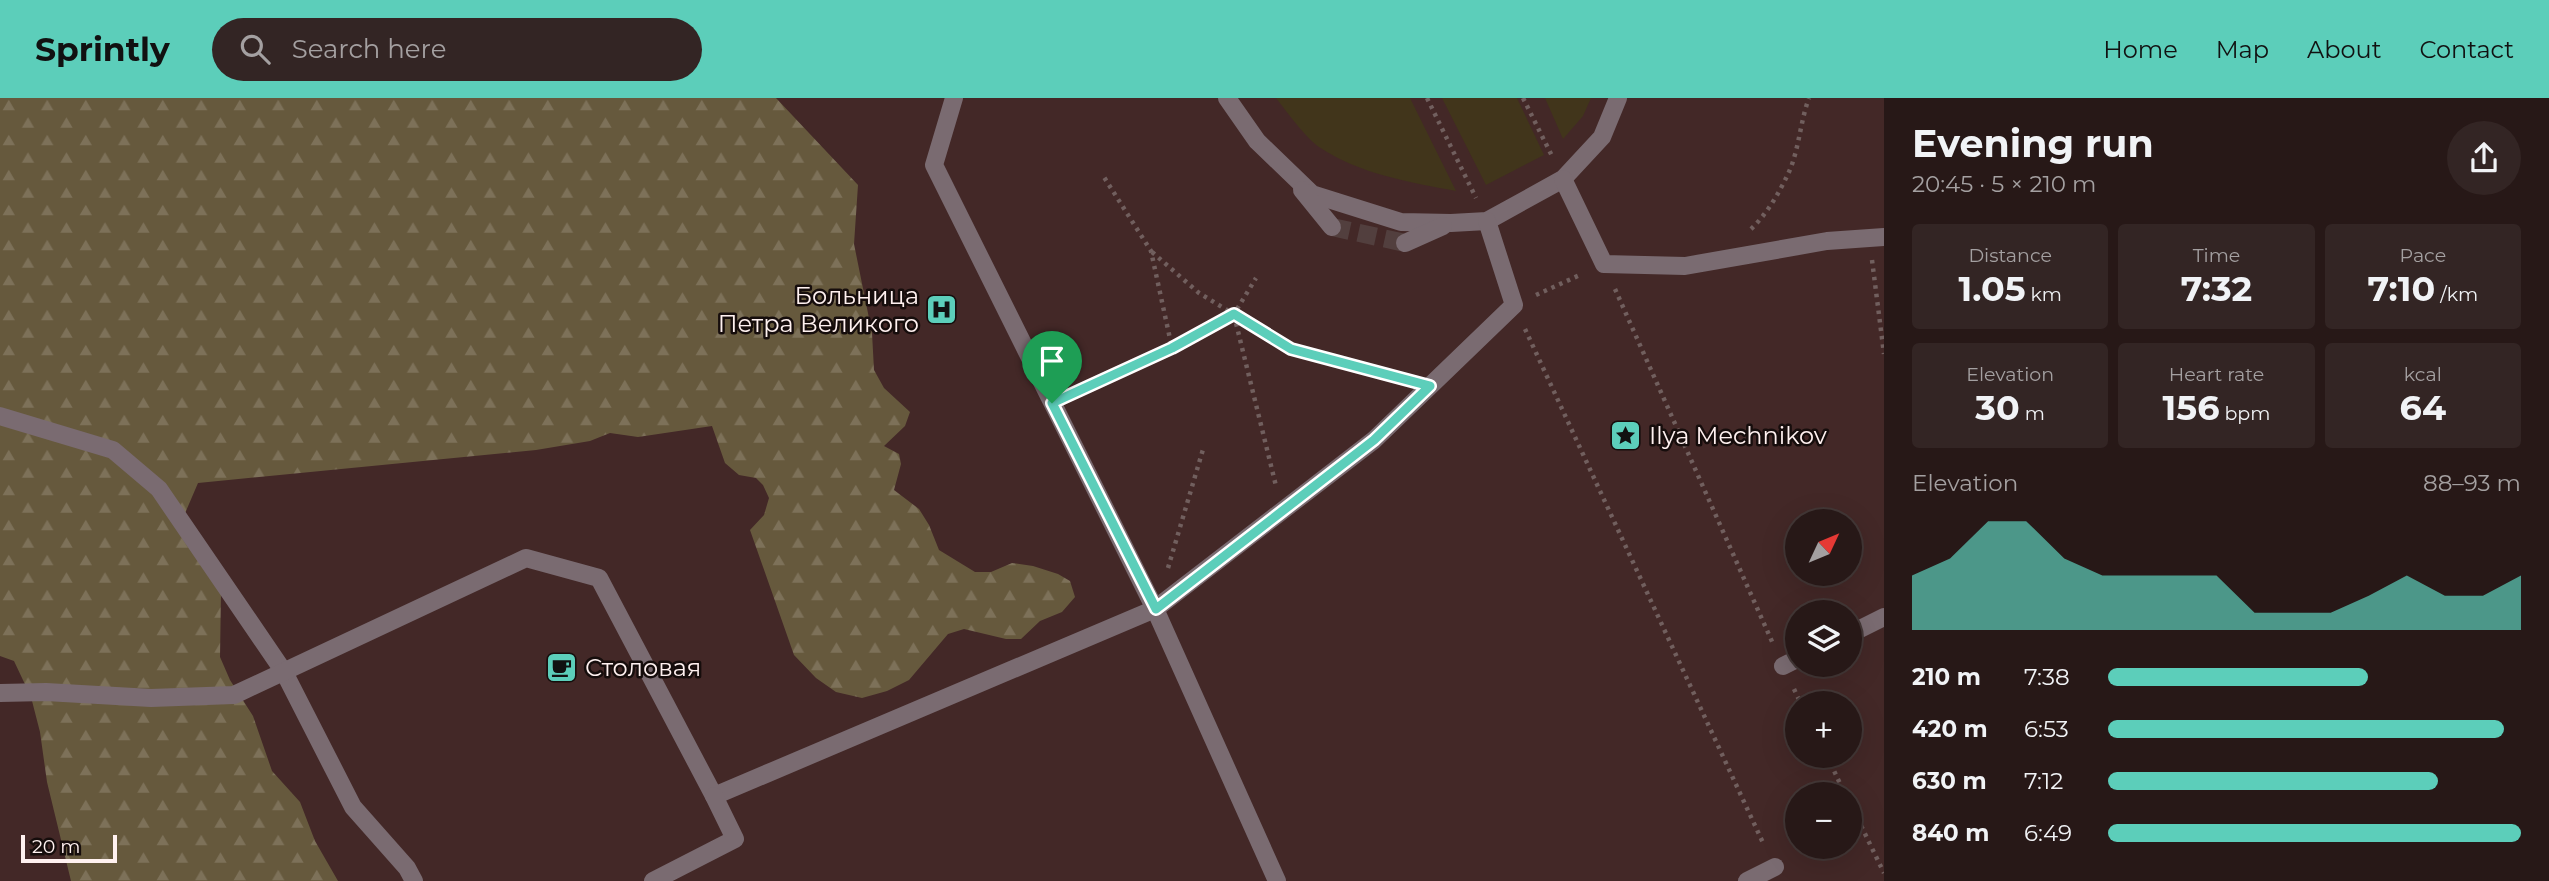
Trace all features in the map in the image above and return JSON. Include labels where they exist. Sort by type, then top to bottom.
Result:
[{"type":"lane","points":[[954,98],[934,165],[1156,609],[1277,881]]},
{"type":"lane","points":[[1227,98],[1257,142],[1312,194],[1401,222],[1451,223],[1487,221],[1563,179],[1602,137],[1618,98]]},
{"type":"lane","points":[[1285,168],[1332,227]]},
{"type":"lane","points":[[1563,179],[1604,264],[1685,267],[1827,241],[1877,238]]},
{"type":"lane","points":[[714,796],[1156,609],[1374,440],[1514,304],[1487,221]]},
{"type":"lane","points":[[1405,243],[1451,223]]},
{"type":"lane","points":[[0,416],[113,450],[159,489],[284,672],[353,807],[407,868],[414,881]]},
{"type":"lane","points":[[0,693],[46,692],[150,698],[234,695],[526,558],[599,578],[735,839],[653,881]]},
{"type":"lane","points":[[1862,628],[1884,617]]},
{"type":"lane","points":[[1747,881],[1775,867]]},
{"type":"path","points":[[1427,98],[1487,221]]},
{"type":"path","points":[[1524,98],[1563,179]]},
{"type":"path","points":[[1716,261],[1763,218],[1789,172],[1809,98]]},
{"type":"path","points":[[1102,174],[1151,251],[1199,293],[1291,349],[1430,386]]},
{"type":"path","points":[[1877,238],[1884,354]]},
{"type":"path","points":[[1151,251],[1172,348]]},
{"type":"path","points":[[1775,867],[1514,304],[1604,264],[1785,652]]},
{"type":"path","points":[[1052,403],[1172,348],[1234,314],[1256,278]]},
{"type":"path","points":[[1234,314],[1282,512]]},
{"type":"path","points":[[1156,609],[1204,446]]},
{"type":"path","points":[[1862,828],[1884,873]]},
{"type":"shaded area","name":"Больница Петра Великого","points":[[0,98],[1884,98],[1884,881],[0,881]]},
{"type":"shaded area","points":[[1276,98],[1410,98],[1456,191],[1385,176],[1334,156],[1308,137]]},
{"type":"shaded area","points":[[1442,98],[1517,98],[1544,155],[1486,185]]},
{"type":"shaded area","points":[[1545,98],[1591,98],[1583,116],[1563,139]]},
{"type":"green space","points":[[0,98],[776,98],[858,185],[854,244],[872,333],[874,370],[884,388],[910,412],[905,426],[884,446],[899,454],[901,464],[894,490],[919,509],[939,550],[975,572],[991,572],[1012,563],[1033,566],[1070,581],[1075,597],[1062,612],[1040,621],[1021,639],[1006,639],[964,629],[948,634],[909,680],[887,691],[862,698],[836,692],[816,678],[794,655],[750,530],[764,515],[769,498],[756,478],[739,475],[725,463],[712,426],[638,437],[610,433],[590,441],[536,450],[198,483],[180,525],[221,592],[220,657],[230,680],[253,716],[272,771],[300,802],[315,841],[338,881],[71,881],[47,782],[40,732],[31,697],[14,661],[0,656]]},
{"type":"tunnel","points":[[1332,227],[1405,243]]},
{"type":"place","name":"Больница Петра Великого","points":[[942,310]]},
{"type":"place","name":"Ilya Mechnikov","points":[[1626,436]]},
{"type":"place","name":"Столовая","points":[[562,668]]},
{"type":"route","points":[[1234,314],[1291,349],[1430,386],[1374,440],[1156,609],[1052,403],[1172,348],[1234,314]]}]
